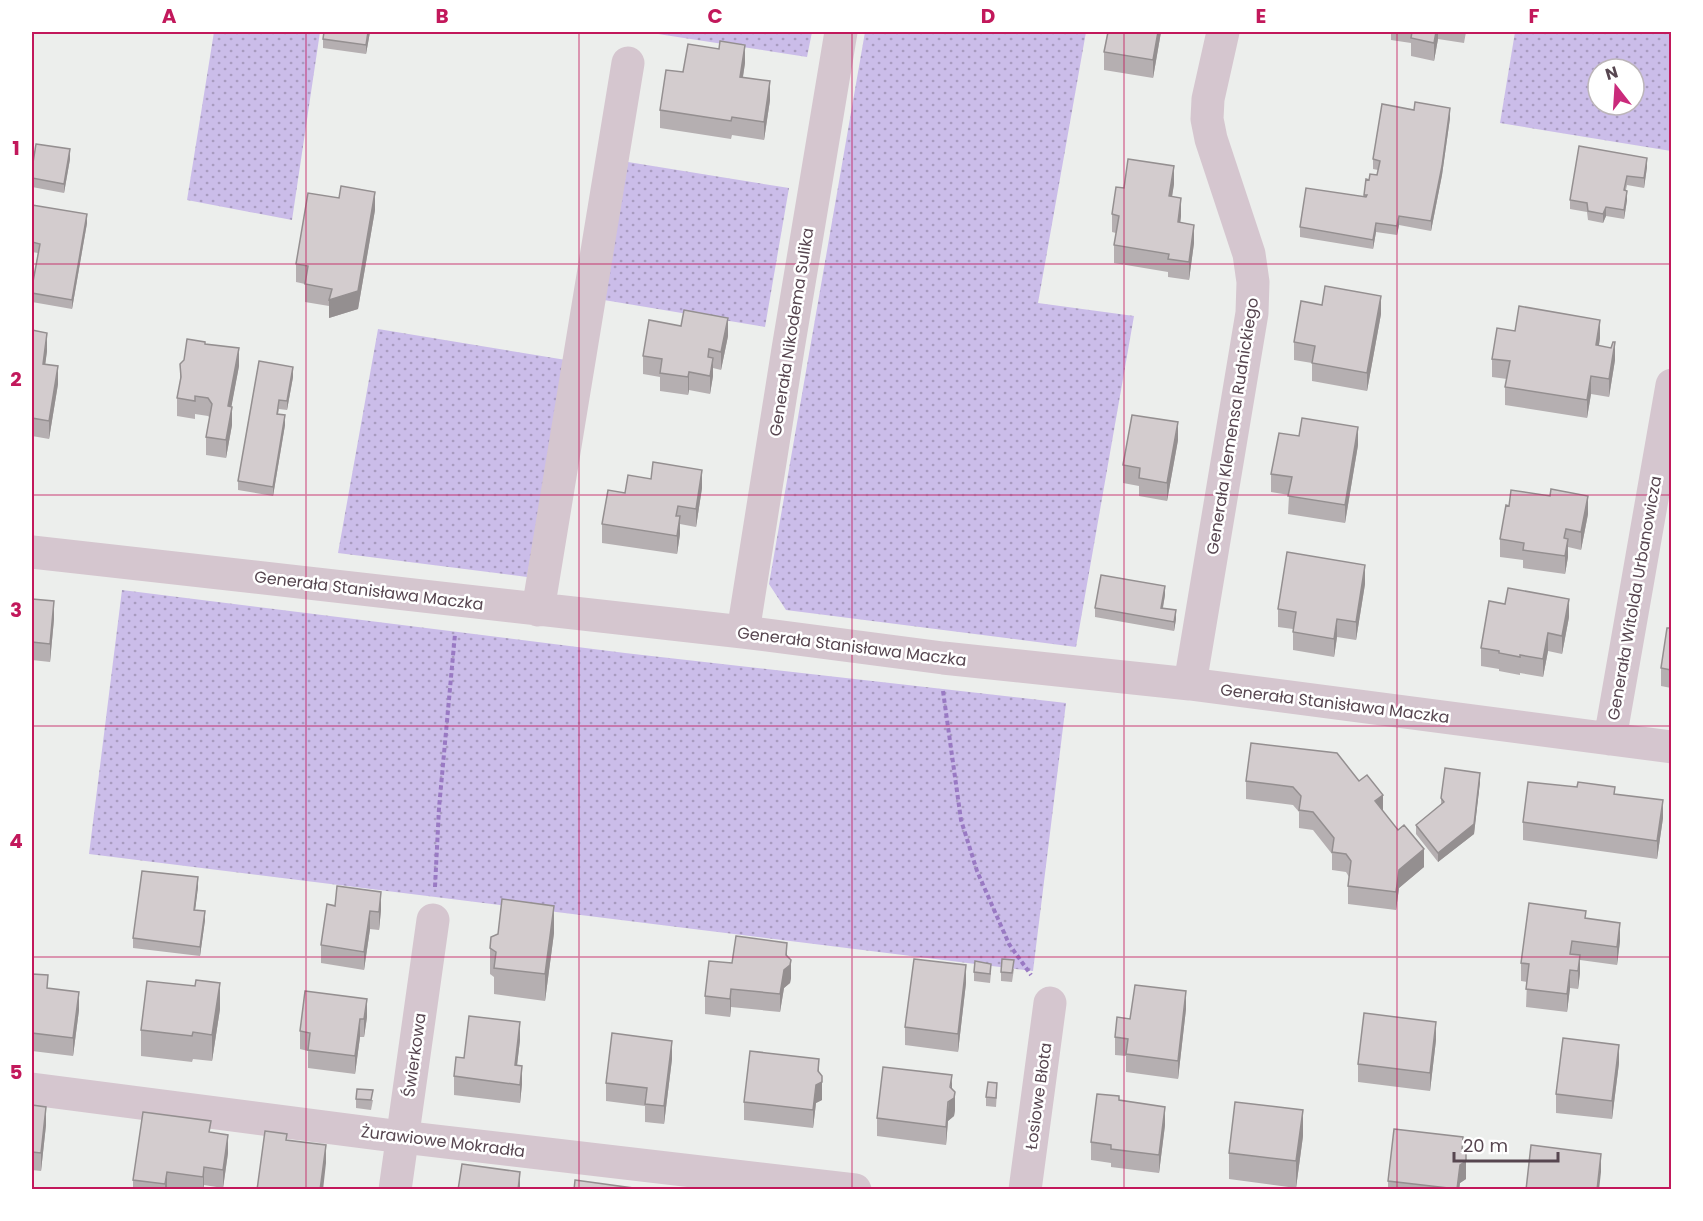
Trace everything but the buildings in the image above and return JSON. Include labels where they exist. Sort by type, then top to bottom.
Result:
[{"type":"street","name":"Generała Nikodema Sulika","points":[[743,632],[841,32]]},
{"type":"street","name":"Generała Klemensa Rudnickiego","points":[[1190,684],[1252,313],[1253,282],[1249,254],[1211,139],[1207,119],[1208,99],[1223,32]]},
{"type":"street","points":[[538,610],[628,63]]},
{"type":"street","name":"Generała Witolda Urbanowicza","points":[[1610,739],[1671,385]]},
{"type":"street","name":"Generała Stanisława Maczka","points":[[32,552],[743,632],[943,658],[1190,684],[1671,747]]},
{"type":"street","name":"Świerkowa","points":[[395,1190],[433,920]]},
{"type":"street","name":"Łosiowe Błota","points":[[1025,1190],[1050,1003]]},
{"type":"street","name":"Żurawiowe Mokradła","points":[[32,1089],[402,1137],[855,1190]]},
{"type":"path","points":[[433,920],[439,808],[458,600]]},
{"type":"path","points":[[943,658],[942,687],[961,820],[977,871],[1009,944],[1050,1003]]},
{"type":"shaded area","points":[[214,32],[320,32],[292,220],[187,200]]},
{"type":"shaded area","points":[[645,32],[812,32],[807,57]]},
{"type":"shaded area","points":[[865,32],[1086,32],[1038,303],[1134,316],[1076,647],[786,610],[769,584]]},
{"type":"shaded area","points":[[1515,32],[1671,33],[1671,151],[1500,123]]},
{"type":"shaded area","points":[[628,162],[789,188],[765,327],[604,300]]},
{"type":"shaded area","points":[[378,329],[566,360],[527,577],[338,553]]},
{"type":"shaded area","points":[[122,590],[625,653],[1066,703],[1033,971],[89,854]]}]
